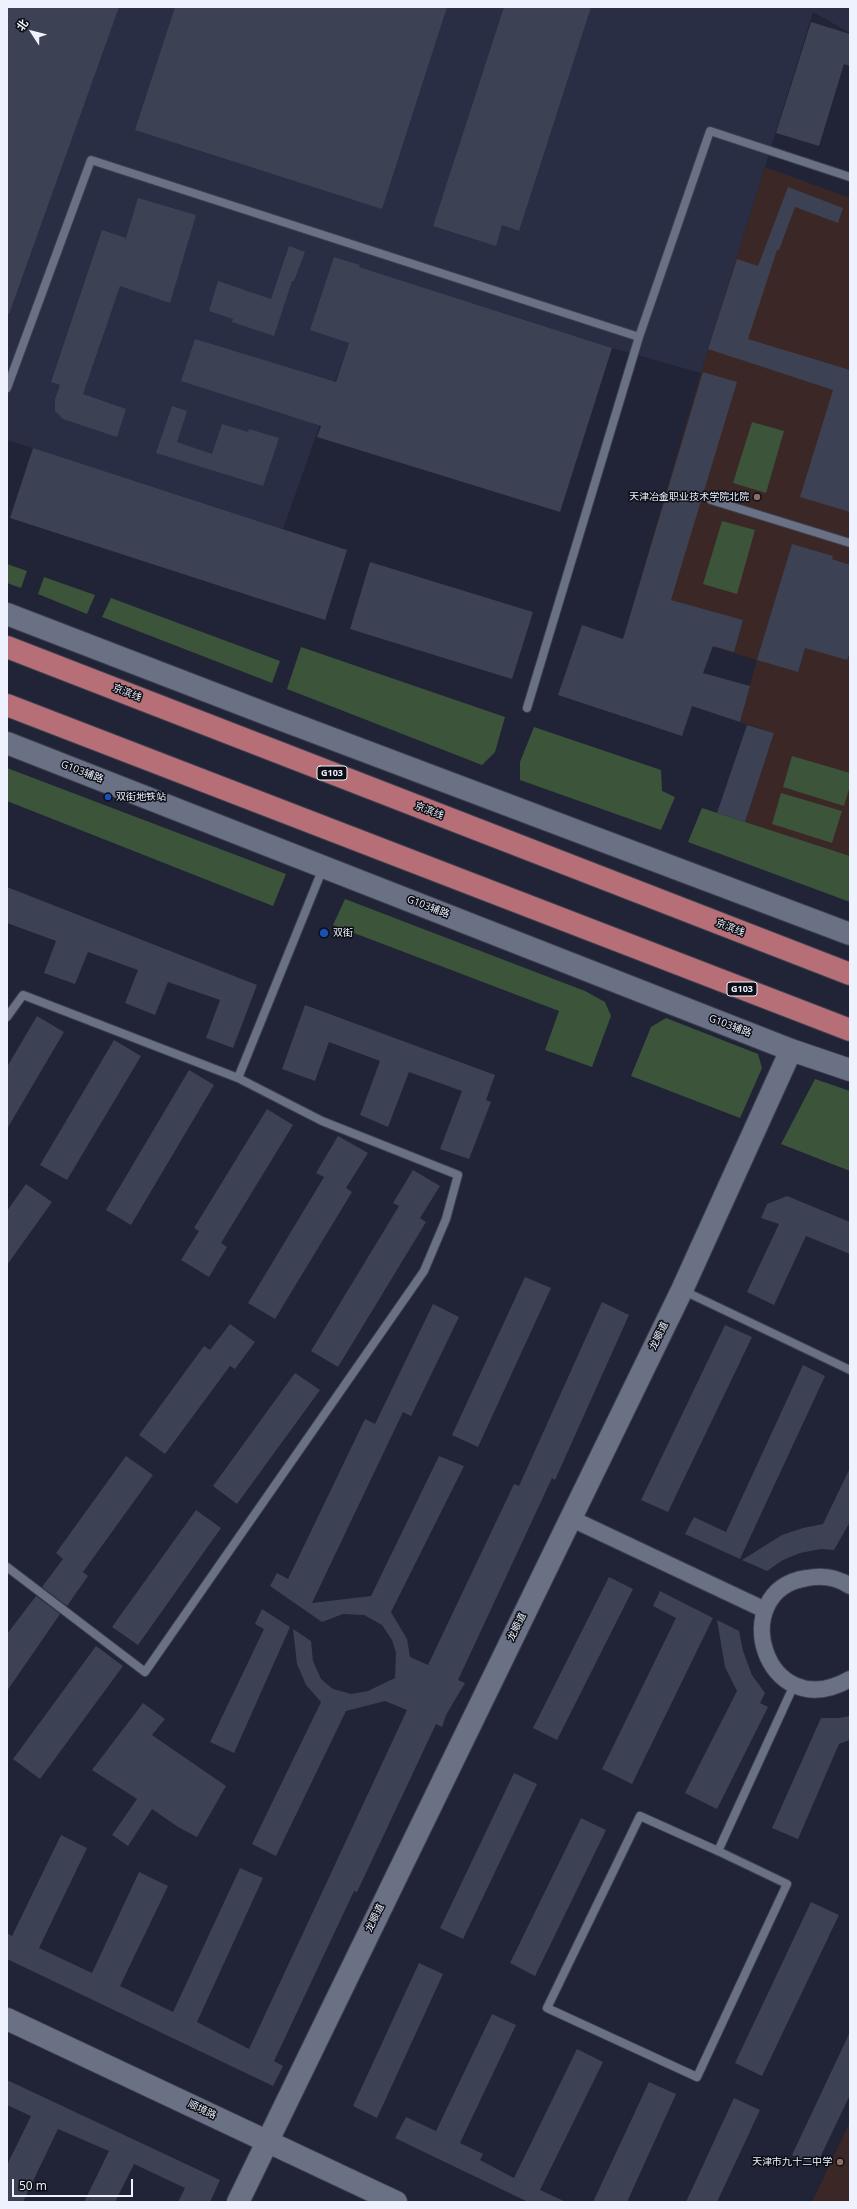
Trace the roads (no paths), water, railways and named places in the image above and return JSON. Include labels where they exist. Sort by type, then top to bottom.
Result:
[{"type":"highway","name":"京滨线","points":[[7,647],[850,974]]},
{"type":"highway","name":"G103","points":[[7,706],[850,1030]]},
{"type":"street","points":[[7,614],[272,716],[850,934]]},
{"type":"street","name":"G103辅路","points":[[7,743],[791,1050],[850,1070]]},
{"type":"street","name":"龙顺道","points":[[238,2202],[266,2141],[682,1290],[791,1050]]},
{"type":"street","points":[[570,1518],[766,1610]]},
{"type":"street","points":[[850,1586],[842,1581],[820,1576],[798,1579],[785,1586],[773,1597],[761,1623],[762,1646],[770,1664],[780,1676],[794,1685],[808,1689],[822,1689],[840,1685],[850,1679]]},
{"type":"street","name":"顺境路","points":[[7,2019],[396,2202]]},
{"type":"lane","points":[[527,708],[639,337],[710,131],[850,178]]},
{"type":"lane","points":[[7,388],[91,160],[639,337]]},
{"type":"lane","points":[[711,500],[850,543]]},
{"type":"lane","points":[[238,1078],[324,866]]},
{"type":"lane","points":[[7,1017],[22,995],[238,1078],[322,1121],[458,1174],[446,1219],[424,1271],[145,1672],[7,1567]]},
{"type":"lane","points":[[682,1290],[850,1370]]},
{"type":"lane","points":[[718,1851],[794,1685]]},
{"type":"lane","points":[[640,1816],[718,1851],[787,1884],[697,2077],[547,2008],[640,1816]]},
{"type":"place","name":"天津冶金职业技术学院北院","points":[[757,497]]},
{"type":"place","name":"双街地铁站","points":[[108,797]]},
{"type":"place","name":"双街","points":[[324,933]]},
{"type":"place","name":"天津市九十二中学","points":[[840,2162]]}]
